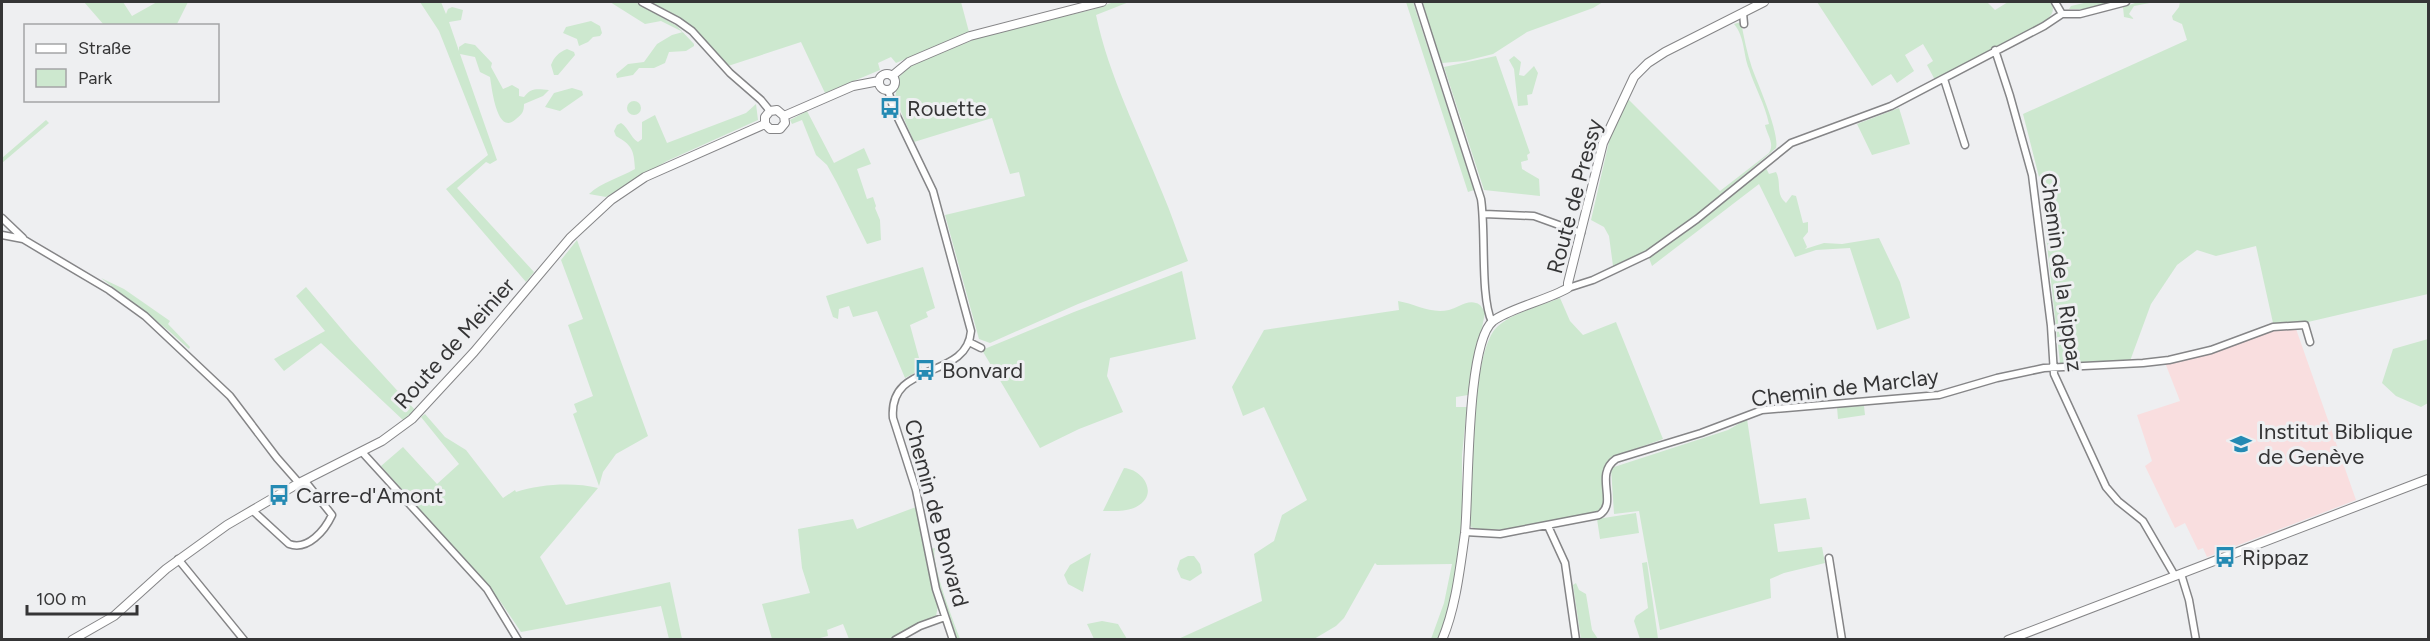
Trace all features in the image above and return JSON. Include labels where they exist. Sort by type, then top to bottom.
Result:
[{"type":"street","points":[[642,2],[692,31],[730,73],[770,111]]},
{"type":"street","points":[[888,90],[880,87],[879,81],[882,75],[892,76],[909,62],[970,36],[1102,2]]},
{"type":"street","points":[[1418,2],[1443,74],[1484,214],[1486,300],[1492,322],[1483,340],[1472,403],[1465,532],[1454,601],[1442,639]]},
{"type":"street","name":"Route de Pressy","points":[[1492,322],[1568,288],[1604,141],[1634,77],[1648,63],[1665,52],[1764,2]]},
{"type":"street","points":[[2055,2],[2062,14]]},
{"type":"street","points":[[1568,288],[1593,280],[1648,254],[1697,219],[1791,143],[1881,110],[2044,26],[2062,14],[2080,14],[2126,2]]},
{"type":"street","points":[[1743,13],[1744,24]]},
{"type":"street","name":"Chemin de la Rippaz","points":[[1995,50],[2013,105],[2033,183],[2051,326],[2053,368],[2060,390],[2106,487],[2118,501],[2143,521],[2178,575],[2189,600],[2196,639]]},
{"type":"street","points":[[888,90],[895,82],[892,76]]},
{"type":"street","points":[[1944,79],[1965,145]]},
{"type":"street","points":[[784,116],[853,86],[879,81]]},
{"type":"street","points":[[888,90],[894,110],[933,191],[972,331],[969,342],[981,348]]},
{"type":"street","points":[[777,110],[784,116],[783,127],[777,130],[770,129],[765,124],[765,117],[770,111],[777,110]]},
{"type":"street","name":"Route de Meinier","points":[[72,639],[88,633],[114,616],[178,560],[218,530],[395,433],[436,396],[570,238],[598,210],[645,177],[765,124]]},
{"type":"street","points":[[1484,214],[1534,216],[1581,233]]},
{"type":"street","points":[[2,218],[23,239],[110,290],[144,316],[230,396],[277,458],[332,515],[320,534],[309,542],[297,546],[289,544],[252,510]]},
{"type":"street","points":[[2,235],[23,239]]},
{"type":"street","points":[[2053,368],[2169,360],[2211,350],[2273,327],[2305,325],[2310,342]]},
{"type":"street","name":"Chemin de Bonvard","points":[[953,639],[929,560],[916,490],[893,418],[892,408],[896,395],[903,385],[956,358],[969,342]]},
{"type":"street","name":"Chemin de Marclay","points":[[1548,525],[1595,516],[1604,512],[1607,501],[1606,472],[1616,459],[1701,434],[1750,414],[1792,407],[1939,395],[1997,378],[2053,368]]},
{"type":"street","points":[[362,452],[487,589],[518,639]]},
{"type":"street","points":[[2008,639],[2428,479]]},
{"type":"street","points":[[1465,532],[1500,534],[1548,525],[1564,563],[1576,639]]},
{"type":"street","points":[[1829,558],[1842,639]]},
{"type":"street","points":[[178,560],[244,639]]},
{"type":"street","points":[[895,639],[920,626],[945,617]]},
{"type":"shaded area","name":"Institut Biblique de Genève","points":[[2295,326],[2356,500],[2207,557],[2203,548],[2198,550],[2185,523],[2175,528],[2145,466],[2152,461],[2137,415],[2180,401],[2164,360],[2224,345],[2273,327]]},
{"type":"green space","points":[[84,2],[123,2],[132,16],[157,2],[188,2],[177,24],[103,24]]},
{"type":"green space","points":[[420,2],[441,2],[446,14],[452,7],[463,10],[461,20],[449,22],[459,51],[459,47],[465,43],[475,45],[492,63],[491,67],[503,89],[512,85],[519,89],[519,96],[524,97],[532,90],[549,90],[543,96],[524,104],[522,113],[516,119],[510,123],[504,122],[494,100],[490,77],[480,72],[475,57],[460,54],[497,160],[490,164],[486,162],[457,188],[534,272],[526,282],[446,189],[488,155],[439,31]]},
{"type":"green space","points":[[610,2],[635,2],[677,26],[682,32],[661,21],[645,24]]},
{"type":"green space","points":[[650,2],[961,2],[969,32],[896,63],[891,57],[878,63],[880,70],[825,93],[801,42],[728,66],[685,21]]},
{"type":"green space","points":[[1114,2],[1129,2],[1096,15],[1102,38],[1117,83],[1188,261],[1078,304],[990,343],[979,339],[945,215],[1025,196],[1019,172],[1010,174],[992,118],[914,142],[895,98],[899,77],[911,65],[985,35],[1091,10]]},
{"type":"green space","points":[[1406,2],[1413,2],[1474,190],[1468,192]]},
{"type":"green space","points":[[1420,2],[1603,2],[1593,8],[1527,32],[1493,54],[1465,61],[1442,63]]},
{"type":"green space","points":[[1817,2],[1987,2],[1995,10],[2008,2],[2050,2],[2053,9],[2051,15],[2040,25],[1935,80],[1927,65],[1933,61],[1923,44],[1905,55],[1914,71],[1897,83],[1891,74],[1872,86]]},
{"type":"green space","points":[[2088,2],[2115,2],[2088,9],[2069,9],[2071,6]]},
{"type":"green space","points":[[2138,2],[2155,2],[2134,6],[2129,14],[2134,19],[2124,17],[2123,7]]},
{"type":"green space","points":[[2180,2],[2428,2],[2428,294],[2308,322],[2273,323],[2256,246],[2216,256],[2197,250],[2177,265],[2151,304],[2130,361],[2060,363],[2040,181],[2023,114],[2187,40],[2182,24],[2173,20],[2172,16]]},
{"type":"green space","points":[[591,21],[600,26],[602,33],[579,46],[577,39],[563,33],[566,27]]},
{"type":"green space","points":[[1741,22],[1750,62],[1772,121],[1776,148],[1701,212],[1640,256],[1590,279],[1574,281],[1586,279],[1613,266],[1609,236],[1604,227],[1591,220],[1611,133],[1628,99],[1720,191],[1769,153],[1771,142],[1765,125],[1769,124],[1751,76],[1740,34],[1734,24]]},
{"type":"green space","points":[[683,32],[694,46],[686,51],[669,52],[665,63],[654,68],[639,68],[633,75],[617,78],[616,74],[628,64],[644,62],[657,44],[672,35]]},
{"type":"green space","points":[[567,49],[575,55],[558,75],[554,75],[552,62],[557,55]]},
{"type":"green space","points":[[1496,56],[1530,153],[1527,155],[1528,160],[1521,162],[1522,169],[1539,179],[1540,196],[1484,190],[1444,67]]},
{"type":"green space","points":[[1514,56],[1521,62],[1519,75],[1524,76],[1534,66],[1538,73],[1532,94],[1527,95],[1528,105],[1518,106],[1514,69],[1509,60]]},
{"type":"green space","points":[[572,88],[582,91],[583,95],[560,111],[545,107],[554,93]]},
{"type":"green space","points":[[631,101],[637,101],[641,108],[637,115],[631,115],[627,111],[627,105]]},
{"type":"green space","points":[[756,104],[758,120],[667,161],[606,197],[589,194],[605,183],[635,169],[631,149],[626,142],[616,136],[614,131],[617,125],[621,123],[624,125],[638,142],[642,139],[642,122],[655,115],[667,143],[746,113]]},
{"type":"green space","points":[[1899,108],[1910,144],[1872,155],[1857,124]]},
{"type":"green space","points":[[807,111],[834,163],[864,148],[871,164],[857,169],[867,199],[873,197],[880,220],[881,240],[867,244],[827,165],[816,155],[802,120],[792,124],[790,120]]},
{"type":"green space","points":[[46,120],[49,123],[2,163],[2,158]]},
{"type":"green space","points":[[1766,168],[1769,174],[1776,172],[1781,196],[1786,203],[1792,195],[1796,196],[1803,223],[1808,222],[1808,232],[1803,238],[1807,247],[1805,249],[1824,243],[1842,244],[1879,238],[1900,282],[1910,318],[1877,330],[1850,248],[1816,250],[1795,257],[1759,184],[1652,266],[1649,258]]},
{"type":"green space","points":[[577,240],[648,436],[616,454],[603,472],[599,486],[573,414],[577,412],[574,404],[593,396],[568,325],[583,319],[561,260]]},
{"type":"green space","points":[[923,267],[935,308],[926,312],[928,317],[910,325],[922,369],[905,378],[877,311],[853,317],[849,306],[839,309],[838,319],[833,317],[826,296]]},
{"type":"green space","points":[[1182,271],[1196,339],[1110,358],[1107,376],[1123,412],[1079,429],[1040,448],[982,350]]},
{"type":"green space","points":[[101,278],[124,289],[170,321],[168,324],[190,347],[189,349],[169,331]]},
{"type":"green space","points":[[306,287],[416,411],[404,421],[321,343],[284,371],[274,359],[325,331],[296,296]]},
{"type":"green space","points":[[1560,298],[1570,321],[1583,335],[1616,322],[1663,439],[1615,456],[1606,463],[1604,501],[1600,512],[1512,528],[1493,530],[1470,526],[1477,390],[1488,341],[1503,322]]},
{"type":"green space","points":[[1398,301],[1429,310],[1442,311],[1472,302],[1479,304],[1485,313],[1468,395],[1456,397],[1456,407],[1467,407],[1462,455],[1462,516],[1458,562],[1450,606],[1438,639],[1431,639],[1444,603],[1452,564],[1377,565],[1375,563],[1344,618],[1336,626],[1314,639],[1176,640],[1262,601],[1254,554],[1274,541],[1282,515],[1307,500],[1264,407],[1243,416],[1232,387],[1264,330],[1399,310]]},
{"type":"green space","points":[[2428,339],[2428,403],[2421,407],[2396,396],[2382,383],[2393,349]]},
{"type":"green space","points":[[1864,406],[1865,415],[1838,419],[1837,407]]},
{"type":"green space","points":[[425,414],[445,437],[466,450],[503,498],[515,490],[516,492],[546,486],[578,485],[598,488],[540,557],[566,605],[670,582],[682,639],[669,639],[661,606],[521,632],[500,601],[381,466],[403,447],[437,484],[459,464],[421,417]]},
{"type":"green space","points":[[1747,419],[1760,504],[1806,498],[1810,519],[1774,524],[1778,552],[1822,547],[1825,563],[1784,573],[1770,579],[1771,598],[1660,630],[1639,511],[1614,514],[1611,468],[1728,430]]},
{"type":"green space","points":[[1124,468],[1138,473],[1143,478],[1148,490],[1147,497],[1132,509],[1103,511]]},
{"type":"green space","points":[[916,507],[927,566],[938,606],[936,616],[889,639],[849,639],[843,624],[827,630],[828,636],[816,639],[772,639],[762,604],[810,593],[802,568],[798,529],[853,519],[857,529]]},
{"type":"green space","points":[[1636,513],[1639,533],[1600,539],[1597,519]]},
{"type":"green space","points":[[935,548],[934,555],[939,579],[960,639],[957,639],[938,583],[931,549]]},
{"type":"green space","points":[[1091,553],[1083,592],[1068,584],[1064,575],[1070,565]]},
{"type":"green space","points":[[1194,556],[1200,564],[1202,573],[1190,581],[1181,578],[1177,569],[1180,560]]},
{"type":"green space","points":[[1647,562],[1658,639],[1640,639],[1634,621],[1636,616],[1648,608],[1642,563]]},
{"type":"green space","points":[[1576,583],[1579,590],[1586,594],[1592,630],[1598,639],[1581,639],[1573,585]]},
{"type":"green space","points":[[1102,621],[1118,624],[1127,639],[1094,639],[1087,624]]},
{"type":"place","name":"Rouette","points":[[890,108]]},
{"type":"place","name":"Bonvard","points":[[925,370]]},
{"type":"place","name":"Institut Biblique de Genève","points":[[2241,444]]},
{"type":"place","name":"Carre-d'Amont","points":[[279,495]]},
{"type":"place","name":"Rippaz","points":[[2225,557]]}]
